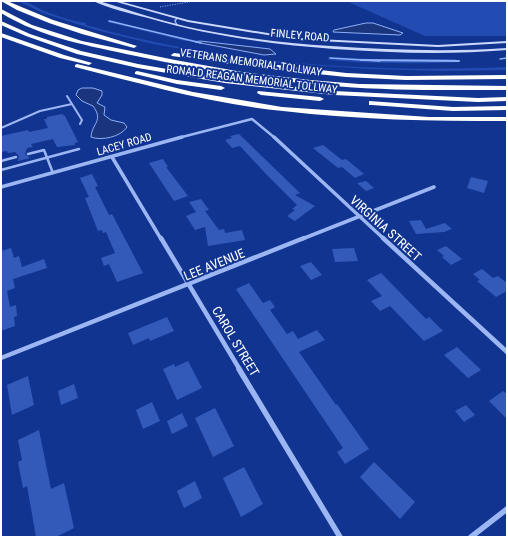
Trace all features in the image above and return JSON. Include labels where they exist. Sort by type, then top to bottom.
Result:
[{"type":"highway","points":[[3,1],[30,14],[68,28],[142,48]]},
{"type":"highway","name":"VETERANS MEMORIAL TOLLWAY","points":[[1,11],[8,16],[42,30],[96,46],[200,68],[311,82],[429,89],[507,88]]},
{"type":"highway","name":"RONALD REAGAN MEMORIAL TOLLWAY","points":[[1,23],[28,35],[79,53],[138,66],[225,81],[334,93],[478,100],[507,99]]},
{"type":"highway","name":"RONALD REAGAN MEMORIAL TOLLWAY","points":[[1,35],[62,57],[177,82],[299,98],[453,109],[507,108]]},
{"type":"highway","points":[[28,46],[38,54],[91,71],[193,94],[282,109],[429,119],[507,119]]},
{"type":"highway","name":"VETERANS MEMORIAL TOLLWAY","points":[[157,51],[259,67],[347,75],[433,78],[507,77]]},
{"type":"highway","points":[[433,78],[507,72]]},
{"type":"main road","name":"FINLEY ROAD","points":[[95,1],[177,25],[251,39],[309,46],[424,51],[507,49]]},
{"type":"main road","name":"FINLEY ROAD","points":[[115,1],[177,18],[226,28],[313,40],[438,46],[507,42]]},
{"type":"street","name":"LACEY ROAD","points":[[1,187],[252,119]]},
{"type":"street","name":"VIRGINIA STREET","points":[[252,119],[507,352]]},
{"type":"street","name":"CAROL STREET","points":[[112,157],[340,537]]},
{"type":"street","name":"LEE AVENUE","points":[[1,358],[434,187]]},
{"type":"street","points":[[471,537],[507,509]]},
{"type":"lane","points":[[177,18],[175,21],[177,25]]},
{"type":"lane","points":[[309,46],[313,40]]},
{"type":"lane","points":[[68,96],[82,120],[80,124]]},
{"type":"lane","points":[[1,128],[40,111],[72,104]]},
{"type":"lane","points":[[1,169],[79,149]]},
{"type":"lane","points":[[28,154],[44,150],[53,173]]},
{"type":"lane","points":[[1,161],[16,157]]},
{"type":"path","points":[[149,10],[166,5],[194,1]]},
{"type":"shaded area","points":[[18,1],[28,3],[44,11],[86,23],[86,25],[137,38],[189,49],[242,57],[348,67],[454,69],[507,67],[507,70],[443,71],[369,69],[292,64],[222,56],[153,44],[96,30],[43,13]]},
{"type":"shaded area","points":[[346,1],[507,1],[507,36],[425,36]]},
{"type":"shaded area","points":[[111,20],[154,32],[200,41],[185,41],[107,22]]},
{"type":"shaded area","points":[[366,23],[373,23],[403,33],[400,35],[333,32],[334,30]]},
{"type":"shaded area","points":[[200,41],[270,49],[276,54],[264,55],[195,42]]},
{"type":"shaded area","points":[[328,57],[372,59],[455,59],[459,62],[378,63],[329,60]]},
{"type":"shaded area","points":[[82,88],[93,88],[102,91],[102,95],[97,103],[105,107],[104,115],[111,120],[124,123],[127,127],[116,136],[100,139],[91,137],[97,115],[93,106],[82,101],[76,95],[78,90]]},
{"type":"building","points":[[62,114],[65,116],[78,142],[75,143],[75,145],[57,147],[53,139],[31,144],[33,147],[27,148],[25,154],[30,158],[18,161],[19,156],[15,152],[1,152],[1,136],[28,130],[29,132],[48,128],[44,119]]},
{"type":"building","points":[[239,134],[300,193],[295,195],[315,206],[295,221],[287,216],[295,210],[292,209],[297,205],[240,146],[232,148],[225,140],[232,138],[230,136]]},
{"type":"building","points":[[323,145],[342,160],[346,159],[364,174],[355,178],[342,167],[338,168],[313,148]]},
{"type":"building","points":[[163,159],[168,167],[166,167],[188,196],[174,201],[149,163]]},
{"type":"building","points":[[92,174],[98,186],[95,187],[109,215],[112,214],[143,273],[117,282],[109,264],[104,266],[101,258],[115,253],[106,232],[103,233],[102,230],[98,231],[85,198],[89,197],[80,178]]},
{"type":"building","points":[[471,177],[488,181],[484,193],[467,188]]},
{"type":"building","points":[[366,181],[374,188],[366,191],[357,183]]},
{"type":"building","points":[[201,199],[209,210],[205,211],[219,230],[224,229],[225,233],[242,230],[245,240],[208,246],[205,227],[195,230],[186,216],[196,212],[189,202]]},
{"type":"building","points":[[421,220],[426,229],[445,223],[452,229],[444,232],[416,234],[409,221]]},
{"type":"building","points":[[446,246],[462,259],[451,265],[437,250]]},
{"type":"building","points":[[11,248],[14,258],[19,256],[22,267],[44,259],[47,268],[13,279],[15,288],[7,291],[10,307],[16,305],[17,316],[14,317],[15,326],[1,331],[1,251]]},
{"type":"building","points":[[354,248],[358,261],[335,262],[332,249]]},
{"type":"building","points":[[311,262],[322,275],[311,280],[300,266]]},
{"type":"building","points":[[482,269],[493,278],[498,276],[507,283],[507,291],[496,297],[477,281],[480,280],[473,274]]},
{"type":"building","points":[[381,273],[426,319],[429,317],[443,331],[424,341],[390,306],[380,311],[371,301],[382,296],[367,280]]},
{"type":"building","points":[[249,283],[263,303],[270,300],[275,307],[270,310],[287,334],[293,331],[298,339],[317,330],[325,340],[299,352],[369,449],[345,464],[337,452],[343,448],[236,289]]},
{"type":"building","points":[[167,317],[174,331],[150,341],[149,338],[133,345],[128,333]]},
{"type":"building","points":[[457,347],[481,370],[468,378],[444,355]]},
{"type":"building","points":[[188,361],[202,388],[177,400],[163,369],[174,364],[175,367]]},
{"type":"building","points":[[28,376],[34,405],[12,415],[7,385]]},
{"type":"building","points":[[74,384],[78,398],[61,405],[58,391]]},
{"type":"building","points":[[503,391],[507,394],[507,419],[489,401]]},
{"type":"building","points":[[152,402],[160,421],[143,429],[136,410]]},
{"type":"building","points":[[466,405],[475,415],[464,422],[455,411]]},
{"type":"building","points":[[215,408],[234,446],[213,457],[195,418]]},
{"type":"building","points":[[182,413],[188,426],[172,434],[167,421]]},
{"type":"building","points":[[39,430],[51,489],[64,483],[74,528],[56,537],[36,537],[27,486],[23,488],[18,462],[22,460],[18,440]]},
{"type":"building","points":[[374,462],[415,502],[400,519],[360,477]]},
{"type":"building","points":[[244,467],[263,504],[241,517],[223,478]]},
{"type":"building","points":[[195,481],[202,498],[184,508],[177,491]]},
{"type":"waterway","points":[[109,21],[201,43]]},
{"type":"waterway","points":[[330,58],[364,60]]},
{"type":"waterway","points":[[500,59],[507,58]]},
{"type":"waterway","points":[[364,60],[459,61]]},
{"type":"waterway","points":[[364,60],[380,61]]}]
